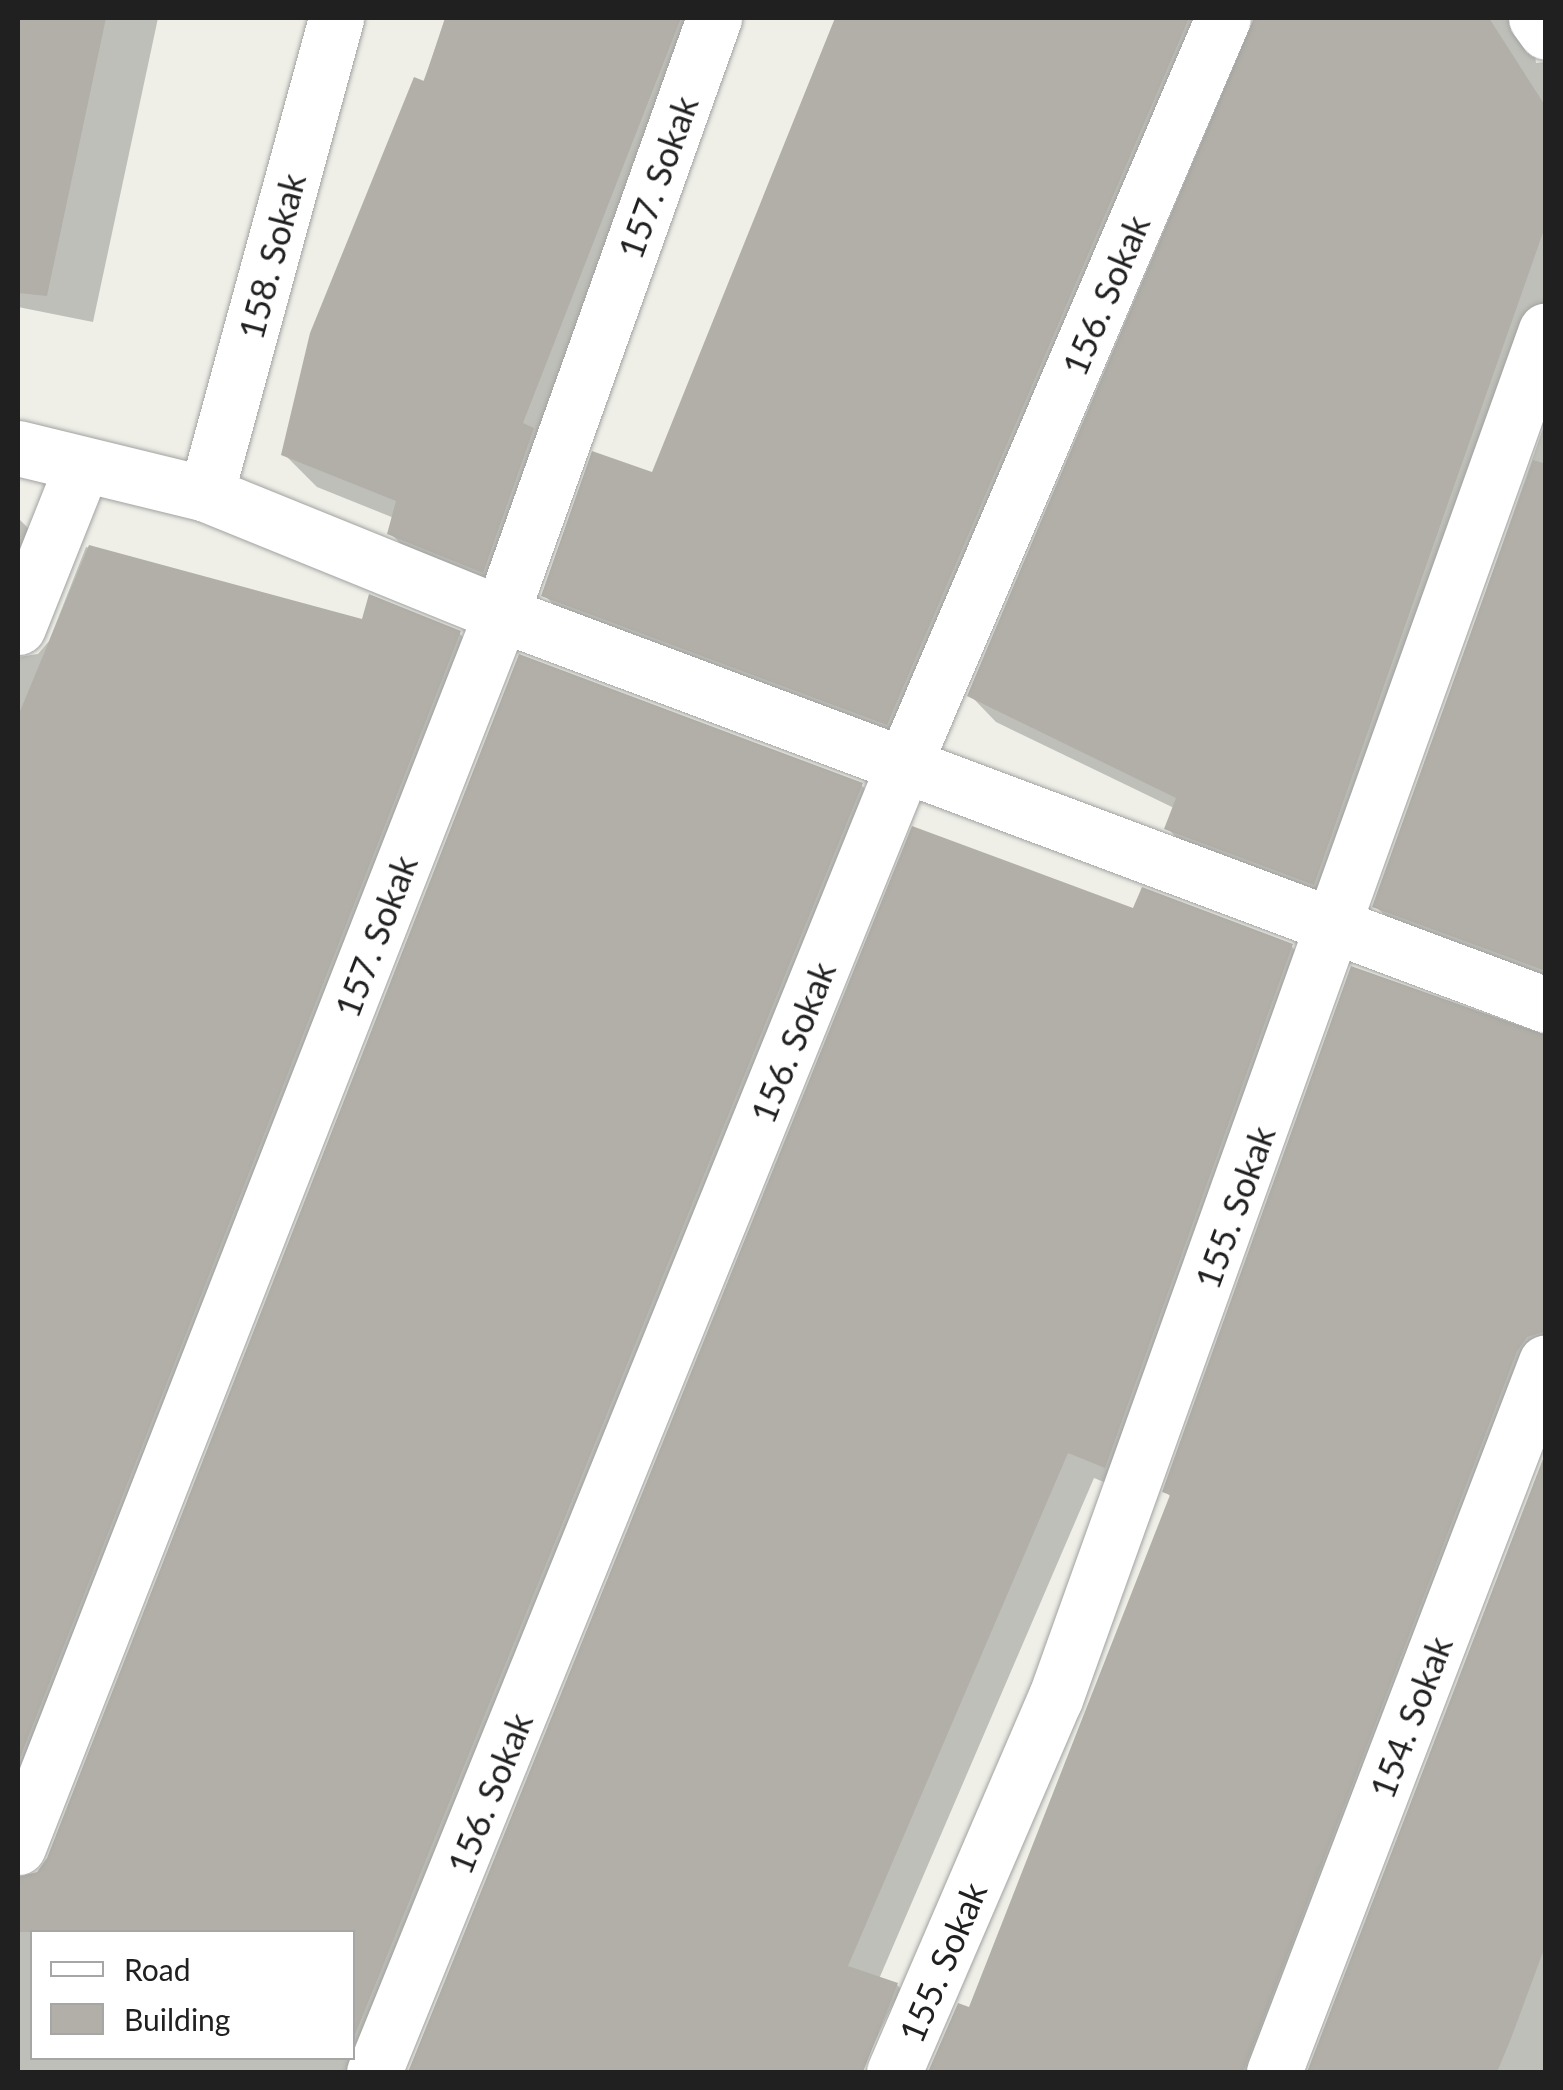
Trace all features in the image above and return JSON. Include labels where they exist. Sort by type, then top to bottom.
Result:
[{"type":"street","name":"158. Sokak","points":[[206,494],[336,18]]},
{"type":"street","name":"157. Sokak","points":[[18,1847],[501,614],[714,18]]},
{"type":"street","name":"156. Sokak","points":[[374,2072],[904,764],[1223,18]]},
{"type":"street","points":[[1536,18],[1546,32]]},
{"type":"street","name":"155. Sokak","points":[[894,2072],[1055,1699],[1336,928],[1546,330]]},
{"type":"street","points":[[18,448],[206,494],[501,614],[1546,1004]]},
{"type":"street","points":[[18,627],[83,464]]},
{"type":"street","name":"154. Sokak","points":[[1274,2072],[1546,1362]]},
{"type":"building","points":[[18,18],[106,18],[47,296],[18,293]]},
{"type":"building","points":[[445,18],[681,18],[523,423],[534,428],[483,573],[387,534],[396,501],[281,455],[310,333],[414,77],[424,81]]},
{"type":"building","points":[[835,18],[1189,18],[887,725],[541,596],[592,451],[652,472]]},
{"type":"building","points":[[1254,18],[1489,18],[1546,107],[1546,224],[1314,885],[1164,829],[1176,798],[967,696]]},
{"type":"building","points":[[1533,460],[1546,464],[1546,971],[1372,907]]},
{"type":"building","points":[[89,545],[362,619],[369,594],[461,631],[18,1763],[18,716]]},
{"type":"building","points":[[519,654],[863,783],[355,2035],[355,1930],[18,1932],[18,1877],[37,1872],[47,1858]]},
{"type":"building","points":[[912,826],[1133,908],[1142,887],[1293,944],[1105,1468],[1068,1453],[848,1966],[898,1983],[863,2072],[408,2072]]},
{"type":"building","points":[[1351,966],[1546,1035],[1546,1331],[1527,1337],[1517,1351],[1243,2072],[928,2072],[958,2003],[969,2007],[1170,1495],[1162,1492]]},
{"type":"building","points":[[1546,1451],[1546,1944],[1510,2041],[1497,2072],[1307,2072]]}]
